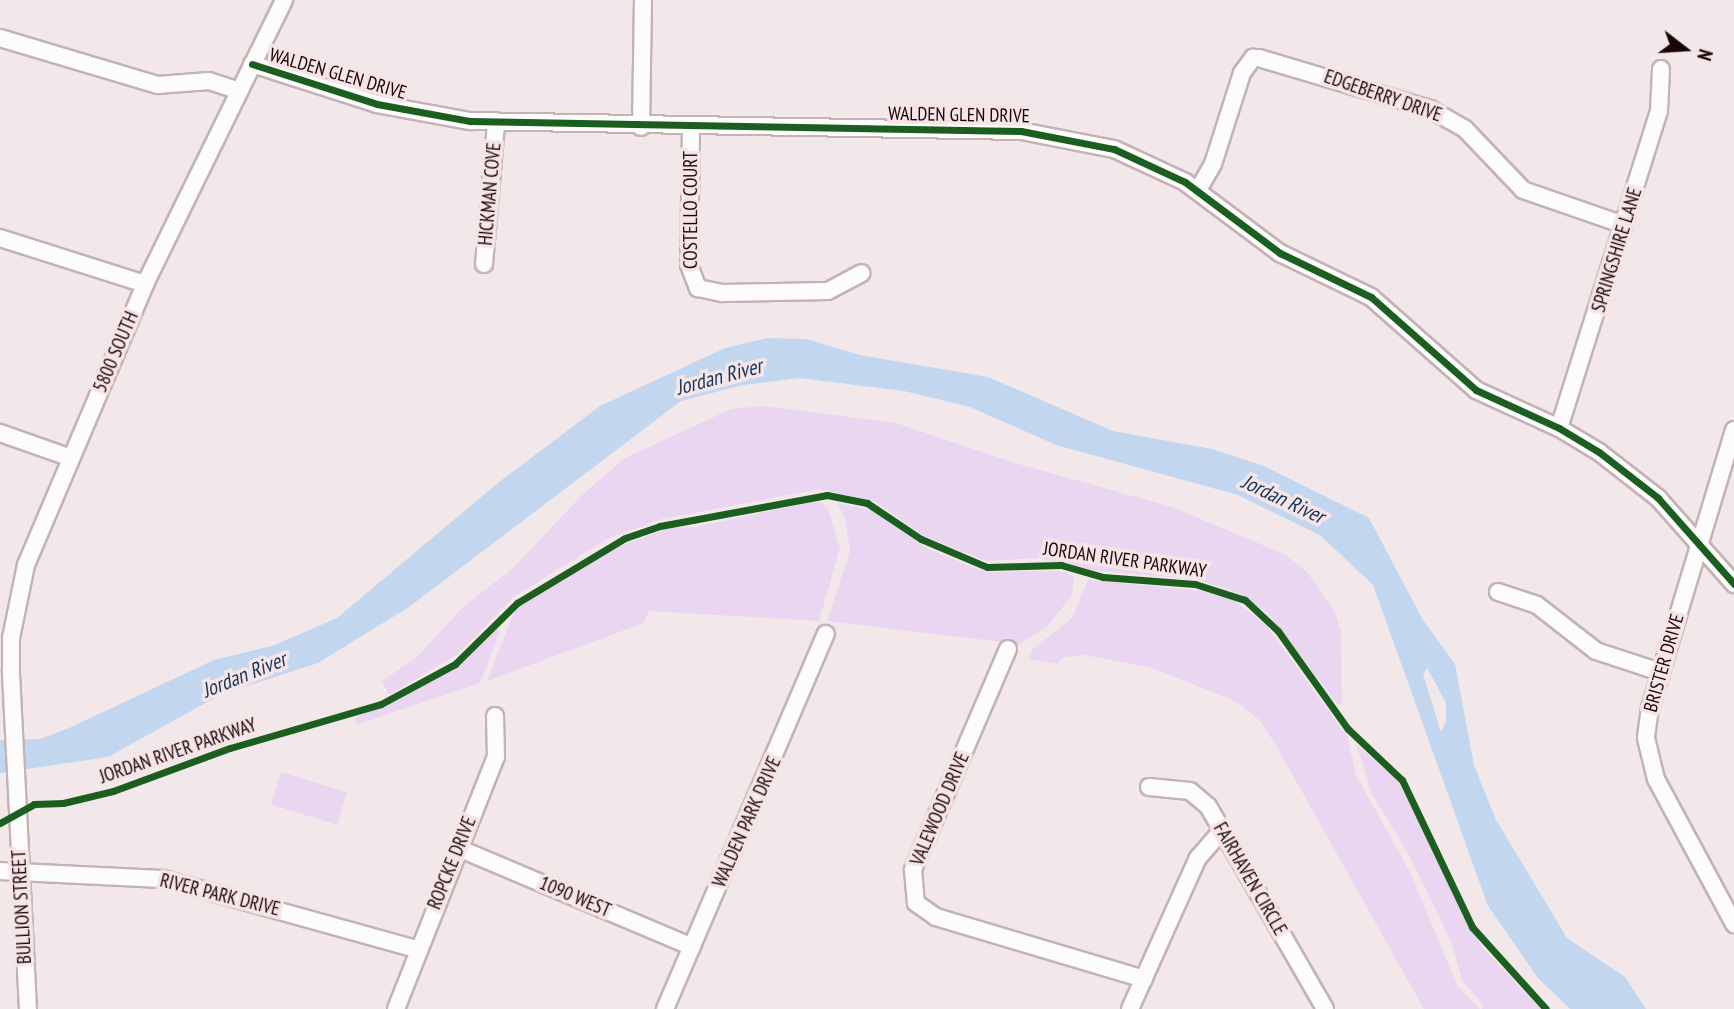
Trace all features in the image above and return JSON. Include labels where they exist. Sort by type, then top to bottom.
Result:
[{"type":"street","name":"5800 SOUTH","points":[[13,722],[11,638],[26,565],[145,284],[284,0]]},
{"type":"street","points":[[641,127],[643,0]]},
{"type":"street","points":[[0,38],[150,83],[209,81],[239,91]]},
{"type":"street","name":"EDGEBERRY DRIVE","points":[[1198,190],[1213,164],[1242,73],[1253,58],[1259,58],[1430,109],[1465,129],[1523,190],[1625,225]]},
{"type":"street","name":"WALDEN GLEN DRIVE","points":[[252,65],[377,104],[496,123],[1042,132],[1133,156],[1198,190],[1280,253],[1354,287],[1388,309],[1476,390],[1559,428],[1658,498],[1698,547],[1734,584]]},
{"type":"street","name":"SPRINGSHIRE LANE","points":[[1559,428],[1659,111],[1661,69]]},
{"type":"street","name":"HICKMAN COVE","points":[[484,264],[496,123]]},
{"type":"street","name":"COSTELLO COURT","points":[[691,128],[689,265],[698,288],[722,293],[828,291],[862,273]]},
{"type":"street","points":[[0,238],[145,284]]},
{"type":"street","name":"BRISTER DRIVE","points":[[1734,430],[1648,717],[1649,759],[1734,924]]},
{"type":"street","points":[[0,432],[71,458]]},
{"type":"street","points":[[1498,592],[1537,605],[1596,652],[1660,673]]},
{"type":"street","name":"WALDEN PARK DRIVE","points":[[665,1009],[826,634]]},
{"type":"street","name":"VALEWOOD DRIVE","points":[[1008,649],[913,870],[916,903],[936,917],[1144,979]]},
{"type":"street","name":"ROPCKE DRIVE","points":[[396,1009],[417,949],[496,757],[495,716]]},
{"type":"street","name":"BULLION STREET","points":[[13,722],[28,1009]]},
{"type":"street","name":"FAIRHAVEN CIRCLE","points":[[1149,787],[1190,791],[1208,806],[1325,1009]]},
{"type":"street","points":[[1130,1009],[1198,858],[1222,830]]},
{"type":"street","name":"1090 WEST","points":[[458,848],[692,947]]},
{"type":"street","name":"RIVER PARK DRIVE","points":[[0,871],[164,879],[417,949]]},
{"type":"shaded area","points":[[764,406],[896,423],[1015,463],[1172,507],[1284,554],[1307,572],[1335,612],[1341,632],[1342,704],[1338,705],[1269,614],[1239,593],[1196,579],[1096,571],[1039,558],[986,561],[924,536],[876,502],[820,489],[662,519],[607,539],[515,596],[458,654],[389,695],[382,681],[416,658],[463,607],[512,569],[583,494],[625,458],[731,409]]},
{"type":"shaded area","points":[[821,502],[828,509],[840,548],[819,621],[649,611],[644,623],[487,681],[516,607],[602,553],[669,528],[695,527]]},
{"type":"shaded area","points":[[837,503],[870,510],[928,549],[985,572],[1063,571],[1074,577],[1072,595],[1047,627],[1019,644],[827,621],[850,551],[845,518]]},
{"type":"shaded area","points":[[1088,580],[1204,591],[1235,601],[1266,625],[1347,736],[1356,775],[1410,872],[1458,987],[1480,1009],[1424,1009],[1274,742],[1259,720],[1235,701],[1149,667],[1084,655],[1064,657],[1057,664],[1029,659],[1032,650],[1072,618]]},
{"type":"shaded area","points":[[497,626],[500,632],[480,683],[356,725],[355,718],[464,661]]},
{"type":"shaded area","points":[[1356,744],[1398,781],[1481,946],[1541,1009],[1481,1009],[1484,1006],[1462,980],[1451,941],[1408,853],[1372,794]]},
{"type":"shaded area","points":[[281,772],[347,792],[337,825],[271,805]]},
{"type":"water","name":"Jordan River","points":[[767,338],[806,339],[860,355],[988,377],[1113,431],[1212,449],[1264,466],[1369,518],[1423,620],[1455,664],[1474,765],[1496,820],[1567,938],[1625,977],[1646,1009],[1570,1009],[1538,978],[1488,906],[1373,585],[1321,536],[1238,495],[1056,445],[970,407],[904,391],[799,378],[743,385],[681,401],[409,607],[318,663],[222,694],[108,757],[0,773],[0,740],[40,739],[214,660],[275,645],[337,618],[499,482],[600,406],[725,348]],"holes":[[[1427,668],[1446,703],[1446,721],[1441,732],[1423,674]]]},
{"type":"cycle path","points":[[252,64],[377,104],[470,121],[1021,131],[1114,149],[1185,182],[1280,253],[1371,297],[1476,390],[1559,428],[1599,452],[1658,498],[1734,584]]},
{"type":"cycle path","name":"JORDAN RIVER PARKWAY","points":[[0,823],[34,804],[63,803],[113,791],[230,748],[381,704],[455,664],[517,603],[625,538],[660,526],[827,495],[867,503],[921,539],[987,567],[1061,565],[1103,577],[1195,584],[1245,600],[1278,631],[1348,729],[1402,780],[1472,927],[1546,1009]]}]
